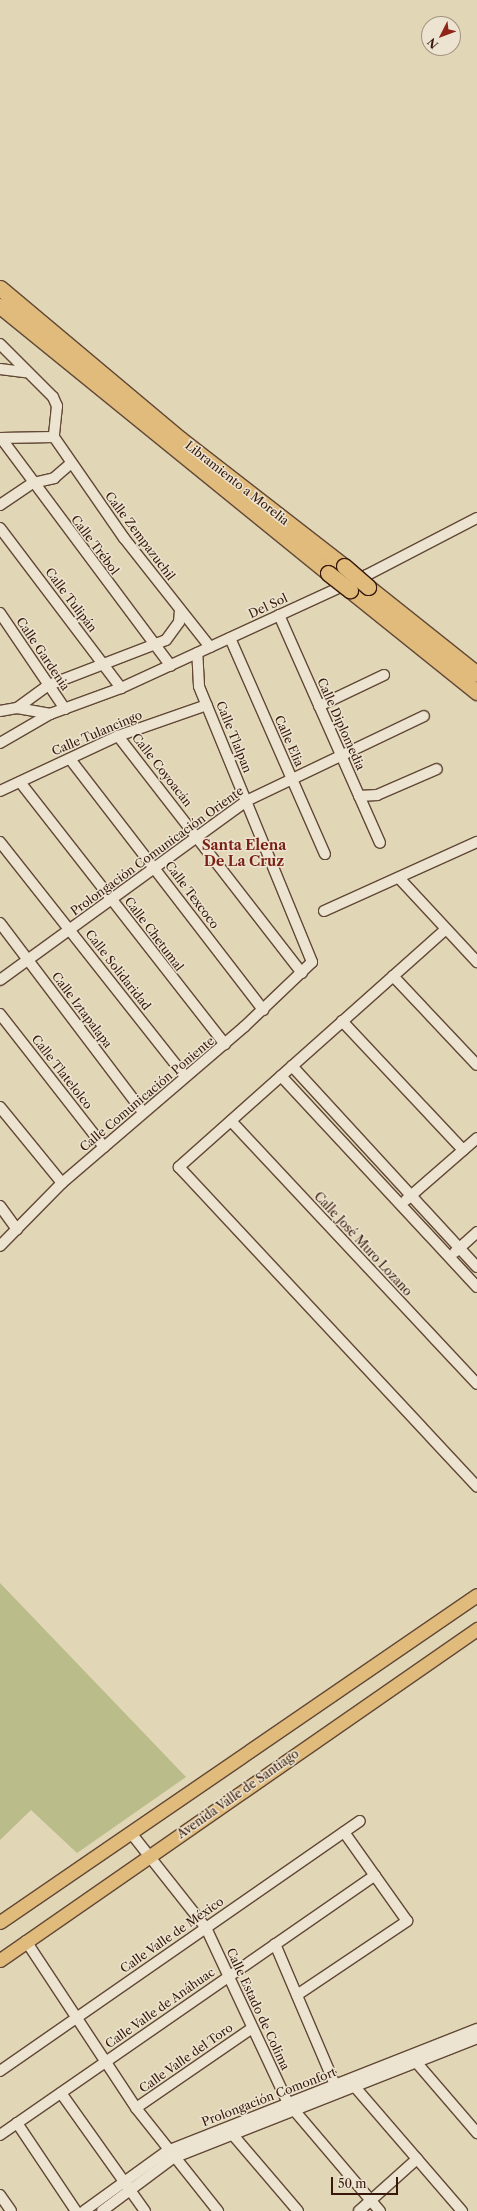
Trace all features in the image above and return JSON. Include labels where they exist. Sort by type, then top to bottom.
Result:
[{"type":"highway","name":"Libramiento a Morelia","points":[[0,288],[180,439],[344,566],[477,674]]},
{"type":"highway","name":"Libramiento a Morelia","points":[[0,306],[328,573],[477,692]]},
{"type":"main road","points":[[445,667],[477,696]]},
{"type":"main road","points":[[2,1916],[131,1833],[477,1595]]},
{"type":"main road","name":"Avenida Valle de Santiago","points":[[0,1960],[477,1629]]},
{"type":"street","points":[[0,344],[56,401],[54,437],[1,438]]},
{"type":"street","points":[[0,369],[26,372]]},
{"type":"street","name":"Calle Zempazuchil","points":[[54,437],[71,463],[180,611],[210,647]]},
{"type":"street","name":"Calle Trébol","points":[[1,438],[33,483],[171,666]]},
{"type":"street","points":[[0,505],[33,483],[54,478],[71,463]]},
{"type":"street","name":"Del Sol","points":[[0,743],[50,714],[121,688],[171,666],[367,575],[477,518]]},
{"type":"street","name":"Calle Tulipán","points":[[0,528],[121,688]]},
{"type":"street","points":[[17,708],[49,685],[155,645],[174,633],[180,611]]},
{"type":"street","name":"Calle Gardenia","points":[[0,613],[65,709]]},
{"type":"street","name":"Calle Diplomedia","points":[[279,615],[380,843]]},
{"type":"street","name":"Calle Elia","points":[[230,638],[325,854]]},
{"type":"street","name":"Calle Tlalpan","points":[[197,653],[199,686],[312,962]]},
{"type":"street","points":[[319,706],[384,675]]},
{"type":"street","name":"Calle Tulancingo","points":[[0,791],[118,736],[207,705]]},
{"type":"street","points":[[2,707],[50,714]]},
{"type":"street","name":"Prolongación Comunicación Oriente","points":[[0,980],[198,838],[246,801],[291,777],[424,716]]},
{"type":"street","name":"Calle Coyoacán","points":[[118,736],[302,973]]},
{"type":"street","name":"Calle Texcoco","points":[[70,759],[156,868],[263,1010]]},
{"type":"street","points":[[359,796],[385,793],[437,769]]},
{"type":"street","name":"Calle Chetumal","points":[[20,782],[225,1044]]},
{"type":"street","name":"Calle Solidaridad","points":[[0,842],[185,1076]]},
{"type":"street","points":[[324,911],[477,842]]},
{"type":"street","points":[[398,878],[446,929],[476,958]]},
{"type":"street","name":"Calle Iztapalapa","points":[[0,923],[144,1112]]},
{"type":"street","points":[[446,929],[179,1167],[477,1488]]},
{"type":"street","name":"Calle Comunicación Poniente","points":[[0,1246],[62,1183],[185,1076],[225,1044],[263,1010],[312,962]]},
{"type":"street","points":[[393,976],[477,1065]]},
{"type":"street","name":"Calle Tlatelolco","points":[[0,1014],[104,1147]]},
{"type":"street","points":[[342,1021],[463,1150]]},
{"type":"street","points":[[292,1066],[477,1267]]},
{"type":"street","points":[[281,1076],[477,1287]]},
{"type":"street","points":[[0,1107],[62,1183]]},
{"type":"street","name":"Calle José Muro Lozano","points":[[231,1121],[477,1384]]},
{"type":"street","points":[[400,1204],[477,1138]]},
{"type":"street","points":[[0,1206],[17,1229]]},
{"type":"street","points":[[449,1257],[477,1232]]},
{"type":"street","name":"Calle Valle de México","points":[[0,2071],[360,1821]]},
{"type":"street","points":[[297,1996],[407,1921],[344,1832]]},
{"type":"street","name":"Calle Estado de Colima","points":[[131,1833],[206,1928],[251,2029],[291,2107],[380,2211]]},
{"type":"street","name":"Calle Valle de Anáhuac","points":[[0,2135],[375,1876]]},
{"type":"street","points":[[26,1941],[75,2019],[136,2108],[170,2155],[218,2211]]},
{"type":"street","points":[[275,1944],[336,2085]]},
{"type":"street","name":"Calle Valle del Toro","points":[[136,2108],[251,2029]]},
{"type":"street","name":"Prolongación Comonfort","points":[[170,2155],[233,2135],[336,2085],[477,2029]]},
{"type":"street","name":"Prolongación Comonfort","points":[[84,2211],[126,2187],[170,2155],[291,2107],[354,2087],[477,2038]]},
{"type":"street","points":[[416,2062],[477,2134]]},
{"type":"street","points":[[354,2087],[462,2211]]},
{"type":"street","points":[[61,2093],[126,2187],[145,2211]]},
{"type":"street","points":[[17,2123],[76,2211]]},
{"type":"street","points":[[233,2135],[298,2211]]},
{"type":"street","points":[[359,2211],[417,2159]]},
{"type":"street","name":"Prolongación Comonfort","points":[[102,2211],[126,2187]]},
{"type":"street","points":[[0,2196],[11,2211]]},
{"type":"green space","points":[[0,1583],[186,1777],[77,1853],[31,1810],[0,1840]]},
{"type":"district","name":"Santa Elena De La Cruz","points":[[244,854]]}]
